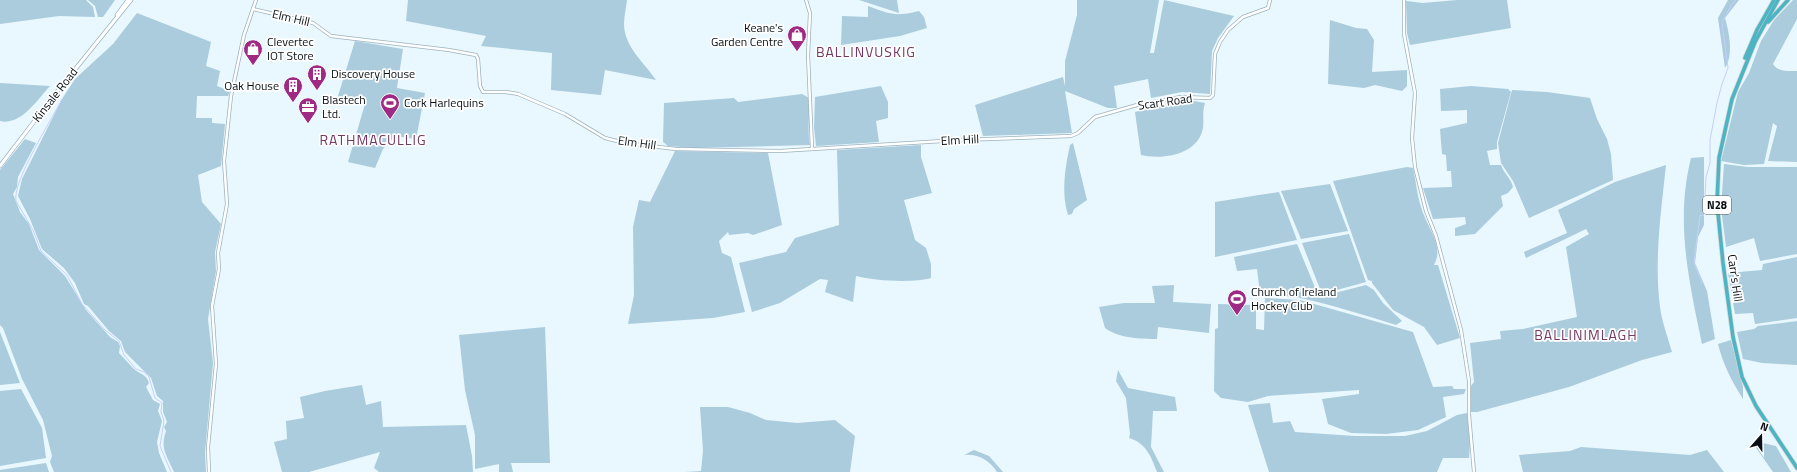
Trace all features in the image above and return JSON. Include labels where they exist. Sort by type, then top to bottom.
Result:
[{"type":"highway","name":"N28","points":[[1740,76],[1747,52],[1774,0]]},
{"type":"highway","name":"N28","points":[[1740,76],[1757,36],[1778,0]]},
{"type":"highway","name":"N28","points":[[1740,76],[1770,18],[1788,0]]},
{"type":"highway","name":"Carr's Hill","points":[[1740,76],[1726,122],[1717,178],[1719,231],[1733,336],[1742,377],[1747,391],[1797,468]]},
{"type":"main road","name":"Kinsale Road","points":[[0,166],[130,0]]},
{"type":"street","points":[[209,472],[209,439],[213,409],[216,354],[212,306],[219,269],[218,253],[227,204],[224,161],[232,91],[244,35],[256,0]]},
{"type":"street","points":[[806,0],[810,13],[808,55],[812,148]]},
{"type":"street","name":"Scart Road","points":[[1071,136],[1078,133],[1095,117],[1137,105],[1181,97],[1212,97],[1215,54],[1220,42],[1228,30],[1243,17],[1267,10],[1270,0]]},
{"type":"street","points":[[1404,0],[1404,34],[1415,93],[1412,138],[1415,167],[1426,211],[1436,236],[1463,337],[1469,381],[1469,415],[1474,472]]},
{"type":"street","name":"Elm Hill","points":[[253,9],[313,23],[331,36],[449,50],[476,55],[478,59],[480,86],[484,92],[506,92],[518,94],[565,114],[596,134],[615,141],[683,149],[780,150],[1071,136]]},
{"type":"shaded area","points":[[0,0],[86,0],[93,7],[95,17],[59,16],[0,24]]},
{"type":"shaded area","points":[[88,0],[115,0],[103,17],[98,17],[95,6]]},
{"type":"shaded area","points":[[408,0],[627,0],[624,25],[625,33],[631,48],[656,80],[605,70],[601,95],[551,90],[552,53],[481,46],[486,36],[406,21]]},
{"type":"shaded area","points":[[859,0],[897,0],[899,13]]},
{"type":"shaded area","points":[[1077,0],[1159,0],[1150,53],[1154,53],[1164,0],[1234,16],[1218,38],[1212,51],[1210,94],[1182,92],[1151,98],[1148,79],[1114,86],[1117,108],[1108,108],[1065,91],[1072,133],[983,136],[975,105],[1063,77],[1065,86],[1065,61],[1077,15]]},
{"type":"shaded area","points":[[1457,0],[1507,0],[1511,28],[1410,45],[1407,33],[1406,1],[1423,3]]},
{"type":"shaded area","points":[[1728,0],[1739,0],[1725,18],[1730,50],[1728,63],[1725,68],[1718,18]]},
{"type":"shaded area","points":[[1793,0],[1797,0],[1797,19],[1773,64],[1780,70],[1797,71],[1797,162],[1768,161],[1777,126],[1773,123],[1764,164],[1744,165],[1721,161],[1738,92],[1749,73],[1761,41],[1774,20]]},
{"type":"shaded area","points":[[868,6],[893,14],[904,14],[919,11],[924,17],[927,28],[900,36],[841,45],[842,16],[868,17]]},
{"type":"shaded area","points":[[137,13],[211,42],[206,66],[220,71],[217,86],[230,91],[228,96],[197,96],[196,118],[212,118],[212,123],[225,124],[221,166],[198,175],[202,202],[221,224],[215,252],[216,271],[208,319],[213,363],[205,453],[206,472],[174,472],[164,447],[164,437],[166,431],[164,427],[167,422],[163,412],[163,401],[157,396],[151,378],[125,352],[121,341],[109,331],[88,306],[84,304],[75,283],[64,268],[42,249],[30,219],[18,196],[22,179],[62,99],[75,79],[113,44]]},
{"type":"shaded area","points":[[1330,20],[1356,28],[1367,29],[1374,40],[1372,72],[1407,70],[1407,86],[1402,91],[1375,85],[1364,88],[1328,84]]},
{"type":"shaded area","name":"Cork Harlequins","points":[[355,41],[403,49],[397,88],[425,93],[416,139],[395,136],[383,149],[375,168],[348,162],[365,104],[338,96]]},
{"type":"shaded area","points":[[0,83],[50,86],[28,111],[15,120],[8,122],[0,121]]},
{"type":"shaded area","points":[[881,86],[888,102],[888,118],[876,121],[879,142],[816,146],[814,128],[815,97]]},
{"type":"shaded area","points":[[1471,86],[1508,89],[1511,92],[1497,142],[1497,149],[1487,151],[1490,165],[1501,165],[1513,187],[1508,193],[1501,196],[1503,206],[1475,234],[1455,236],[1455,228],[1466,224],[1465,217],[1433,219],[1423,188],[1452,187],[1451,171],[1447,171],[1446,155],[1442,154],[1440,129],[1467,123],[1467,110],[1441,111],[1440,89]]},
{"type":"shaded area","points":[[1512,90],[1547,92],[1590,98],[1597,119],[1607,139],[1611,154],[1613,180],[1529,218],[1513,181],[1501,163],[1498,143]]},
{"type":"shaded area","points":[[802,94],[809,98],[810,145],[695,148],[668,146],[663,142],[664,103],[734,98],[738,102]]},
{"type":"shaded area","points":[[1179,101],[1205,103],[1203,112],[1203,128],[1200,137],[1187,150],[1178,154],[1159,157],[1141,155],[1135,112]]},
{"type":"shaded area","points":[[25,139],[36,143],[18,177],[17,187],[13,194],[20,212],[29,224],[39,250],[65,276],[86,310],[110,337],[118,342],[120,346],[119,353],[133,368],[148,380],[149,383],[146,387],[153,400],[160,404],[158,411],[162,421],[157,442],[159,453],[167,472],[54,472],[50,462],[52,456],[43,420],[22,379],[3,328],[0,325],[0,170]]},
{"type":"shaded area","points":[[1073,143],[1087,200],[1074,209],[1072,214],[1068,215],[1064,180],[1070,145]]},
{"type":"shaded area","points":[[921,145],[921,157],[932,193],[904,200],[915,240],[926,248],[931,264],[931,278],[924,280],[894,281],[856,276],[853,302],[825,292],[828,280],[820,279],[780,303],[752,312],[739,263],[786,252],[795,238],[839,225],[837,150]]},
{"type":"shaded area","points":[[675,151],[768,153],[782,225],[753,235],[748,233],[729,235],[728,232],[719,241],[722,253],[731,257],[745,312],[713,318],[628,324],[634,295],[633,227],[639,200],[650,202]]},
{"type":"shaded area","points":[[1704,157],[1704,225],[1698,237],[1695,263],[1707,291],[1715,339],[1702,344],[1686,251],[1684,205],[1686,182],[1691,158]]},
{"type":"shaded area","points":[[1724,164],[1748,167],[1797,167],[1797,254],[1760,261],[1754,238],[1726,247],[1721,208]]},
{"type":"shaded area","points":[[1666,165],[1660,218],[1658,289],[1661,313],[1672,352],[1642,360],[1569,387],[1477,412],[1471,412],[1471,386],[1474,382],[1470,343],[1501,339],[1500,331],[1523,329],[1577,317],[1566,247],[1589,234],[1586,229],[1526,258],[1524,252],[1567,233],[1558,210],[1615,182]]},
{"type":"shaded area","points":[[1407,167],[1413,168],[1418,198],[1423,214],[1436,243],[1437,258],[1434,265],[1438,265],[1460,338],[1437,345],[1424,327],[1393,310],[1372,281],[1368,280],[1333,181]]},
{"type":"shaded area","points":[[1330,184],[1348,231],[1301,239],[1281,191]]},
{"type":"shaded area","points":[[1279,192],[1297,240],[1215,257],[1215,202]]},
{"type":"shaded area","points":[[1349,234],[1366,282],[1322,294],[1302,243]]},
{"type":"shaded area","points":[[1297,244],[1319,297],[1366,285],[1374,290],[1383,303],[1402,321],[1396,325],[1348,310],[1295,297],[1260,293],[1257,269],[1237,271],[1234,257]]},
{"type":"shaded area","points":[[1797,257],[1797,318],[1755,324],[1753,313],[1735,314],[1728,273],[1762,270],[1763,264]]},
{"type":"shaded area","points":[[1174,285],[1173,302],[1211,304],[1209,333],[1158,327],[1157,339],[1144,339],[1123,336],[1105,328],[1099,307],[1124,303],[1155,303],[1152,286]]},
{"type":"shaded area","points":[[1265,298],[1300,300],[1413,332],[1433,387],[1452,386],[1454,389],[1466,389],[1464,394],[1443,397],[1446,417],[1418,430],[1386,434],[1351,433],[1328,424],[1322,399],[1359,394],[1359,390],[1268,396],[1248,402],[1221,398],[1214,391],[1215,329],[1218,328],[1218,304],[1256,305],[1256,329],[1264,330]]},
{"type":"shaded area","points":[[1797,321],[1797,365],[1762,363],[1743,359],[1737,332],[1754,329],[1758,326]]},
{"type":"shaded area","points":[[545,327],[550,463],[511,463],[513,472],[499,472],[499,464],[475,469],[475,435],[465,390],[459,335]]},
{"type":"shaded area","points":[[0,332],[20,383],[0,385]]},
{"type":"shaded area","points":[[1731,340],[1743,387],[1743,399],[1728,373],[1718,344]]},
{"type":"shaded area","points":[[1118,370],[1128,388],[1175,397],[1177,411],[1153,411],[1151,447],[1164,472],[1157,472],[1144,447],[1135,440],[1129,438],[1130,434],[1126,398],[1116,381]]},
{"type":"shaded area","points":[[362,385],[366,405],[381,401],[383,427],[466,425],[472,456],[473,472],[379,472],[374,468],[380,452],[309,472],[282,472],[274,442],[287,439],[286,421],[304,418],[300,397]]},
{"type":"shaded area","points":[[21,389],[42,428],[46,458],[0,466],[0,391]]},
{"type":"shaded area","points":[[1270,403],[1273,423],[1290,421],[1295,432],[1355,436],[1405,436],[1427,431],[1457,415],[1467,413],[1470,443],[1469,458],[1443,458],[1437,472],[1269,472],[1248,405]]},
{"type":"shaded area","points":[[700,407],[728,407],[750,413],[766,420],[797,423],[835,420],[855,436],[850,472],[685,472],[701,471],[703,451]]},
{"type":"shaded area","points":[[1754,441],[1776,446],[1791,472],[1773,472],[1752,442]]},
{"type":"shaded area","points":[[1581,447],[1690,455],[1707,450],[1724,472],[1523,472],[1519,455],[1570,451]]},
{"type":"shaded area","points":[[974,450],[989,456],[1003,472],[997,472],[991,464],[983,458],[974,455],[964,455]]},
{"type":"shaded area","points":[[46,463],[49,472],[0,472],[0,470]]},
{"type":"waterway","points":[[1702,283],[1694,263],[1700,215],[1703,216],[1704,214],[1706,177],[1710,163],[1710,140],[1717,103],[1728,68],[1722,23],[1732,4],[1736,0]]},
{"type":"waterway","points":[[62,99],[26,166],[16,192],[16,201],[33,230],[41,251],[67,275],[82,304],[105,330],[119,341],[124,355],[136,369],[144,372],[149,377],[155,398],[162,403],[161,412],[164,421],[160,446],[171,472]]},
{"type":"place","name":"Keane's Garden Centre","points":[[797,52]]},
{"type":"place","name":"Clevertec IOT Store","points":[[253,66]]},
{"type":"place","name":"Discovery House","points":[[317,91]]},
{"type":"place","name":"Oak House","points":[[293,103]]},
{"type":"place","name":"Cork Harlequins","points":[[390,120]]},
{"type":"place","name":"Blastech Ltd.","points":[[308,124]]},
{"type":"place","name":"Church of Ireland Hockey Club","points":[[1237,316]]},
{"type":"district","name":"BALLINVUSKIG","points":[[866,52]]},
{"type":"district","name":"RATHMACULLIG","points":[[373,140]]},
{"type":"district","name":"BALLINIMLAGH","points":[[1586,335]]}]
